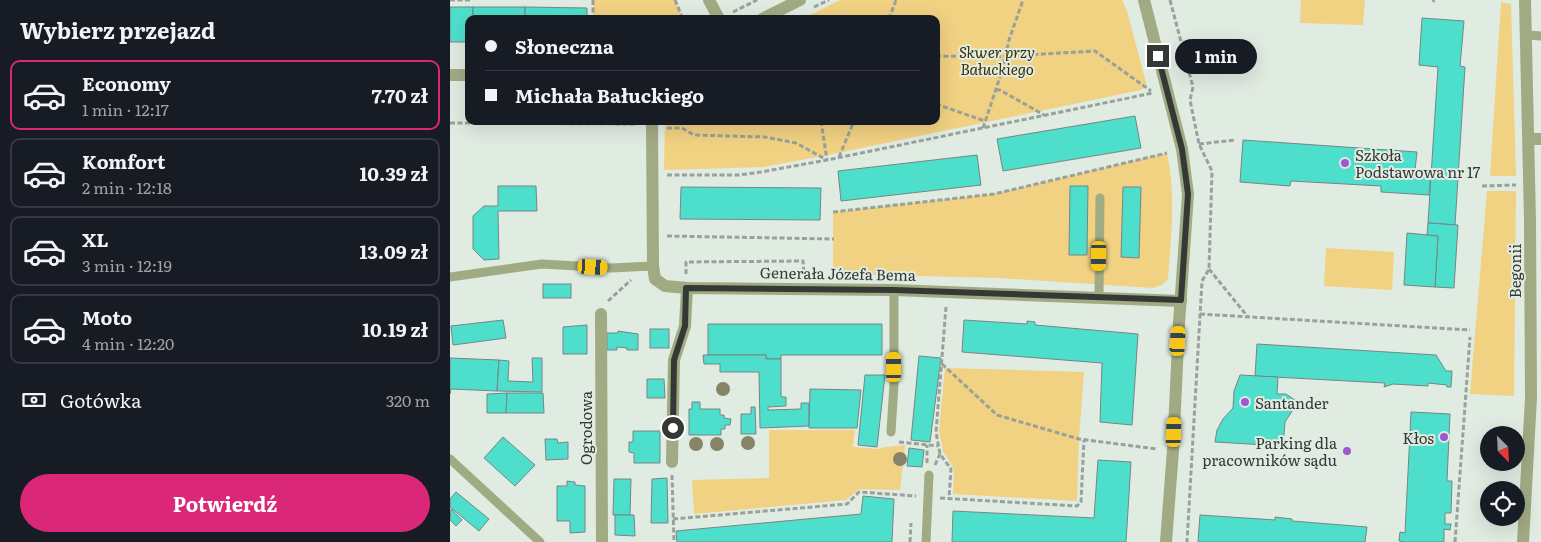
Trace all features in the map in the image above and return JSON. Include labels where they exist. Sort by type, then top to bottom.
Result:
[{"type":"street","points":[[709,0],[717,15]]},
{"type":"street","points":[[770,15],[800,0]]},
{"type":"street","points":[[1144,0],[1182,149],[1188,194],[1166,542]]},
{"type":"street","name":"Begonii","points":[[1523,542],[1531,398],[1529,185],[1535,139],[1526,35],[1525,0]]},
{"type":"street","points":[[450,75],[465,75]]},
{"type":"street","name":"Generała Józefa Bema","points":[[656,125],[652,266],[655,279],[665,286],[686,288],[894,290],[1181,300]]},
{"type":"street","points":[[672,462],[674,360],[685,326],[686,288]]},
{"type":"street","name":"Ogrodowa","points":[[601,314],[602,542]]},
{"type":"lane","points":[[1526,35],[1541,36]]},
{"type":"lane","points":[[1099,296],[1100,198]]},
{"type":"lane","points":[[450,277],[542,264],[611,268],[652,266]]},
{"type":"lane","points":[[891,432],[894,384],[894,290]]},
{"type":"lane","points":[[450,460],[540,542]]},
{"type":"lane","points":[[926,542],[929,476]]},
{"type":"path","points":[[450,0],[470,0]]},
{"type":"path","points":[[593,0],[593,15]]},
{"type":"path","points":[[675,0],[681,15]]},
{"type":"path","points":[[725,15],[757,0]]},
{"type":"path","points":[[891,15],[896,0]]},
{"type":"path","points":[[983,128],[1004,68],[1009,40],[1023,0]]},
{"type":"path","points":[[940,56],[1006,55],[1095,50],[1153,93]]},
{"type":"path","points":[[1151,84],[1156,101]]},
{"type":"path","points":[[996,90],[1000,90],[1045,115]]},
{"type":"path","points":[[660,175],[761,172],[839,158],[1153,93]]},
{"type":"path","points":[[940,105],[985,121]]},
{"type":"path","points":[[450,123],[465,123]]},
{"type":"path","points":[[662,125],[682,128],[694,134],[764,136],[796,142],[827,160]]},
{"type":"path","points":[[822,125],[827,160]]},
{"type":"path","points":[[839,158],[852,125]]},
{"type":"path","points":[[1199,144],[1235,140]]},
{"type":"path","points":[[1166,144],[1169,161]]},
{"type":"path","points":[[833,212],[994,194],[1167,153]]},
{"type":"path","points":[[1482,186],[1529,185]]},
{"type":"path","points":[[661,236],[834,238]]},
{"type":"path","points":[[679,276],[686,276],[686,262],[803,261],[804,274],[813,274]]},
{"type":"path","points":[[601,314],[612,296],[627,285],[635,275],[638,266]]},
{"type":"path","points":[[1209,269],[1248,317]]},
{"type":"path","points":[[947,292],[936,432],[940,454],[951,469],[949,498]]},
{"type":"path","points":[[1200,314],[1470,330]]},
{"type":"path","points":[[1187,542],[1200,323]]},
{"type":"path","points":[[1455,542],[1470,337]]},
{"type":"path","points":[[942,364],[997,415],[1084,440],[1157,449]]},
{"type":"path","points":[[891,432],[896,442],[938,446]]},
{"type":"path","points":[[673,520],[847,504],[859,492],[1077,506],[1081,502],[1084,440]]},
{"type":"path","points":[[672,462],[674,542]]},
{"type":"green space","points":[[593,0],[675,0],[681,15],[593,15]]},
{"type":"green space","name":"Skwer przy Bałuckiego","points":[[840,0],[1122,0],[1127,11],[1147,86],[1141,90],[763,167],[664,170],[665,125],[940,125],[940,15],[810,15]]},
{"type":"green space","points":[[1301,0],[1365,0],[1363,25],[1300,23]]},
{"type":"green space","points":[[1501,2],[1511,4],[1516,176],[1490,176]]},
{"type":"green space","points":[[1167,153],[1170,169],[1172,216],[1168,279],[1162,285],[1153,288],[1000,278],[833,274],[833,212],[994,194]]},
{"type":"green space","points":[[1487,191],[1516,191],[1514,396],[1470,394]]},
{"type":"green space","points":[[1326,248],[1394,252],[1392,290],[1324,286]]},
{"type":"green space","points":[[945,368],[1084,372],[1077,501],[953,494],[954,469],[943,451],[939,430]]},
{"type":"green space","points":[[769,430],[855,430],[853,447],[879,449],[905,445],[900,490],[859,489],[846,500],[694,514],[692,480],[769,478]]},
{"type":"building","points":[[450,7],[473,7],[473,15],[465,15],[465,42],[450,42]]},
{"type":"building","points":[[473,7],[525,7],[525,15],[473,15]]},
{"type":"building","points":[[525,7],[587,8],[587,15],[525,15]]},
{"type":"building","points":[[1422,18],[1464,21],[1460,66],[1465,67],[1455,225],[1428,223],[1438,67],[1419,65]]},
{"type":"building","points":[[1135,116],[1141,148],[1003,171],[997,139]]},
{"type":"building","points":[[1243,140],[1417,152],[1415,170],[1431,171],[1429,195],[1381,192],[1381,186],[1291,181],[1290,186],[1240,182]]},
{"type":"building","points":[[977,155],[981,185],[841,201],[838,171]]},
{"type":"building","points":[[498,186],[536,186],[537,211],[498,211],[499,259],[484,260],[473,249],[473,216],[484,206],[498,206]]},
{"type":"building","points":[[1070,186],[1088,186],[1087,255],[1069,255]]},
{"type":"building","points":[[681,187],[821,188],[820,220],[680,219]]},
{"type":"building","points":[[1123,187],[1141,187],[1139,258],[1121,257]]},
{"type":"building","points":[[1428,223],[1458,225],[1454,288],[1435,287],[1438,236],[1427,235]]},
{"type":"building","points":[[1407,233],[1438,236],[1435,287],[1404,285]]},
{"type":"building","points":[[543,284],[571,284],[571,298],[543,298]]},
{"type":"building","points":[[503,320],[506,338],[453,345],[451,326]]},
{"type":"building","points":[[964,320],[1027,324],[1027,321],[1035,322],[1035,325],[1138,334],[1132,425],[1100,422],[1102,363],[962,352]]},
{"type":"building","points":[[708,324],[882,324],[882,355],[781,355],[781,359],[766,359],[766,355],[708,355]]},
{"type":"building","points":[[587,325],[587,354],[563,354],[563,327]]},
{"type":"building","points":[[650,329],[669,329],[669,348],[650,348]]},
{"type":"building","points":[[618,331],[638,334],[638,350],[627,350],[627,348],[617,347],[617,350],[607,350],[607,333],[618,333]]},
{"type":"building","points":[[1257,344],[1436,355],[1446,371],[1452,371],[1451,387],[1428,383],[1428,386],[1393,384],[1384,387],[1385,383],[1255,376]]},
{"type":"building","points":[[703,355],[766,355],[766,359],[781,359],[781,397],[786,397],[786,406],[768,407],[768,410],[801,409],[801,403],[809,403],[809,426],[760,428],[759,372],[720,372],[720,364],[704,364]]},
{"type":"building","points":[[919,356],[941,358],[930,442],[911,440]]},
{"type":"building","points":[[450,358],[499,360],[497,391],[451,389],[450,394]]},
{"type":"building","points":[[532,358],[542,358],[542,392],[497,391],[499,360],[509,361],[508,381],[533,382]]},
{"type":"building","points":[[865,375],[885,375],[877,447],[858,445]]},
{"type":"building","points":[[1240,375],[1278,377],[1277,394],[1286,394],[1298,402],[1285,422],[1283,446],[1215,442],[1217,430],[1223,419],[1233,408],[1234,391]]},
{"type":"building","points":[[647,379],[664,379],[665,398],[647,398]]},
{"type":"building","points":[[810,389],[861,390],[857,428],[809,428]]},
{"type":"building","points":[[507,393],[506,413],[487,413],[487,394]]},
{"type":"building","points":[[507,393],[543,393],[544,413],[506,413]]},
{"type":"building","points":[[692,402],[700,402],[700,409],[720,409],[720,415],[731,419],[730,425],[725,425],[725,429],[721,429],[721,435],[689,435],[689,409],[692,409]]},
{"type":"building","points":[[751,407],[755,407],[756,434],[741,434],[741,414],[751,414]]},
{"type":"building","points":[[1411,412],[1450,414],[1447,481],[1452,481],[1451,513],[1445,513],[1445,524],[1451,524],[1450,530],[1444,529],[1444,542],[1399,541],[1400,532],[1405,533]]},
{"type":"building","points":[[633,431],[660,431],[660,463],[634,463],[634,453],[629,452],[629,442],[633,442]]},
{"type":"building","points":[[503,437],[535,465],[515,486],[484,458]]},
{"type":"building","points":[[545,439],[557,439],[558,443],[568,442],[568,459],[546,460]]},
{"type":"building","points":[[909,448],[924,450],[922,467],[907,466]]},
{"type":"building","points":[[1098,460],[1131,462],[1126,542],[952,542],[953,511],[1094,518]]},
{"type":"building","points":[[667,478],[668,523],[651,523],[652,479]]},
{"type":"building","points":[[614,479],[631,479],[630,515],[613,515]]},
{"type":"building","points":[[567,481],[575,482],[575,485],[585,486],[585,532],[570,533],[570,521],[557,521],[557,486],[567,486]]},
{"type":"building","points":[[456,492],[489,519],[479,531],[450,507],[450,499]]},
{"type":"building","points":[[863,496],[894,499],[892,542],[677,542],[676,531],[861,514]]},
{"type":"building","points":[[451,509],[462,520],[456,526],[450,520]]},
{"type":"building","points":[[615,515],[634,515],[635,536],[615,535]]},
{"type":"building","points":[[1200,515],[1275,520],[1275,517],[1292,519],[1292,521],[1367,527],[1365,542],[1198,542]]},
{"type":"place","name":"Szkoła Podstawowa nr 17","points":[[1345,163]]},
{"type":"place","name":"Santander","points":[[1245,402]]},
{"type":"place","name":"Kłos","points":[[1444,437]]},
{"type":"place","name":"Parking dla pracowników sądu","points":[[1347,451]]},
{"type":"route","points":[[673,428],[674,360],[685,326],[686,288],[894,290],[1181,300],[1188,194],[1182,149],[1158,56]]}]
